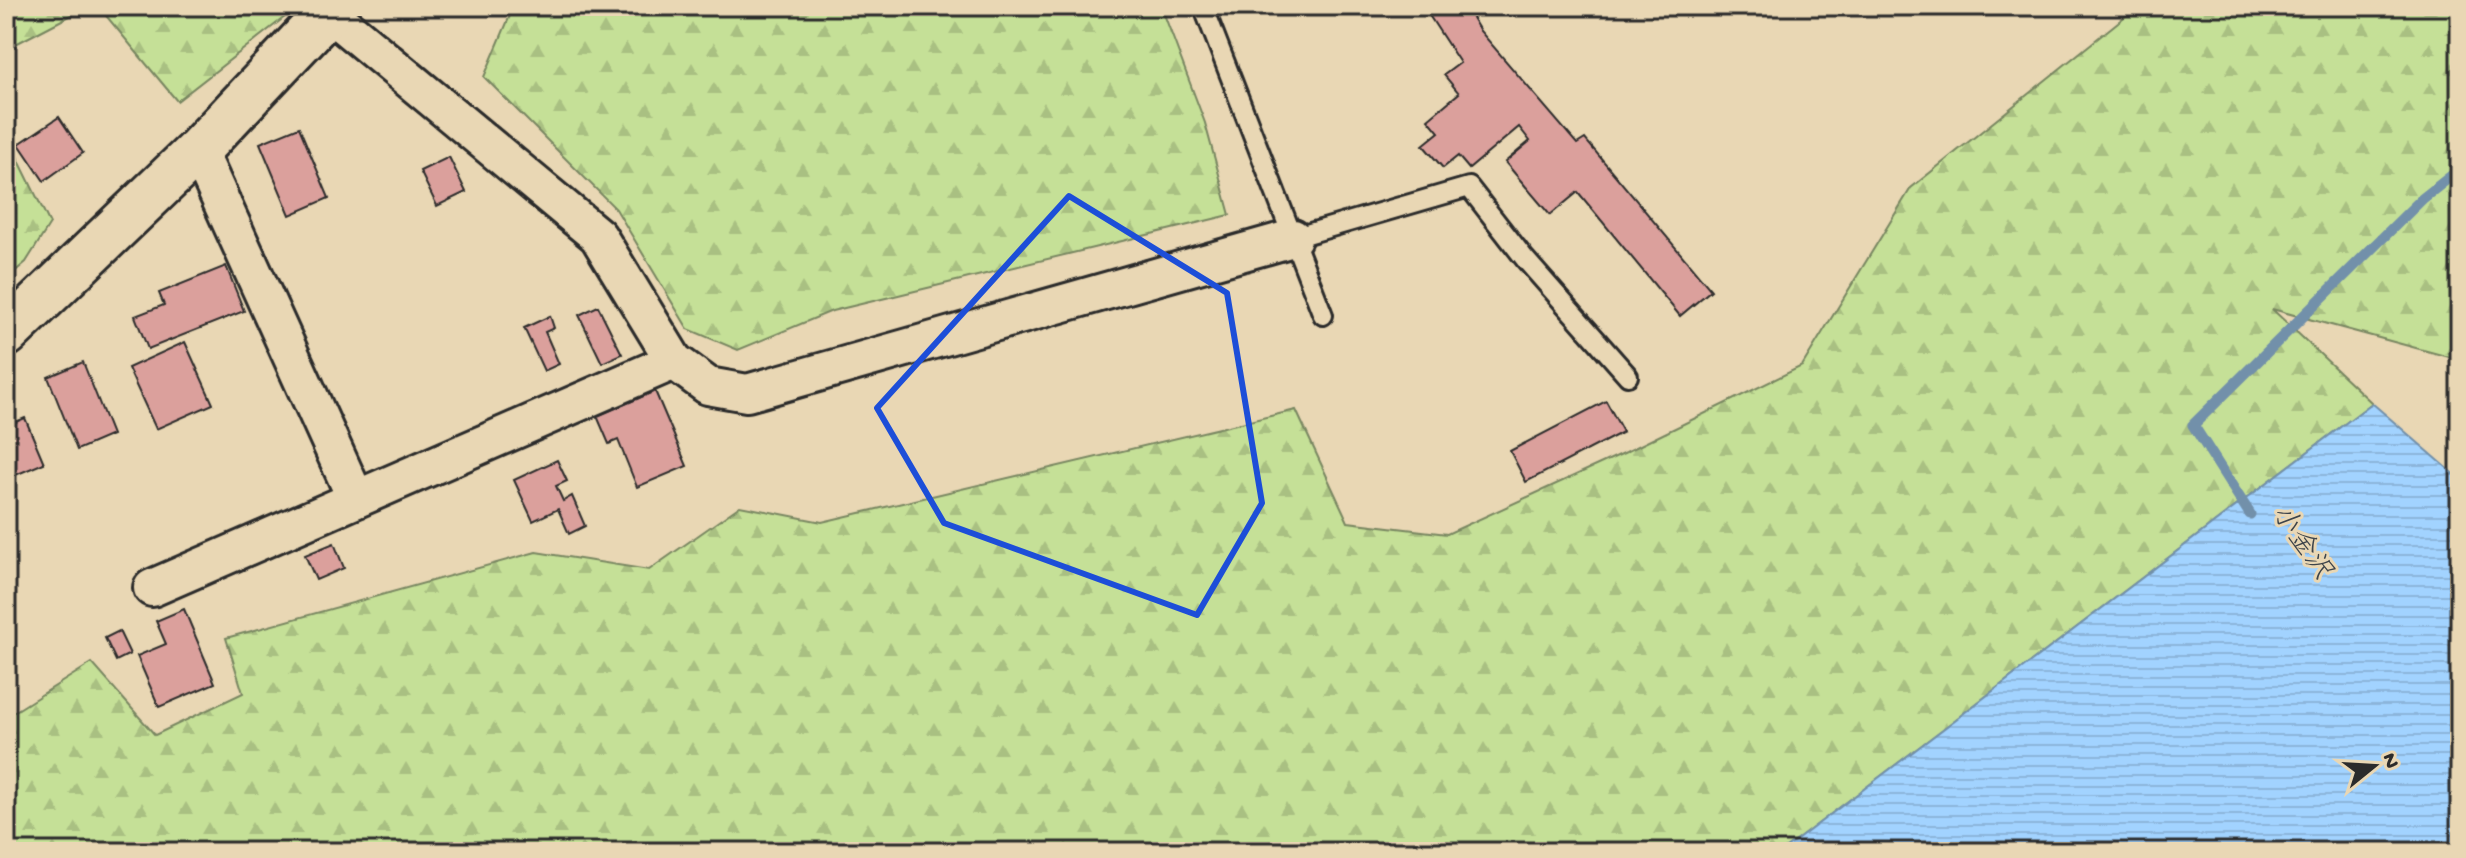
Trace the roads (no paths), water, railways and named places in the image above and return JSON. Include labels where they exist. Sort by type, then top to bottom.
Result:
[{"type":"street","points":[[6,334],[198,150],[331,9],[598,236],[674,361],[708,386],[747,393],[1293,238]]},
{"type":"street","points":[[198,150],[356,499]]},
{"type":"street","points":[[152,588],[674,361]]},
{"type":"lane","points":[[1203,6],[1323,315]]},
{"type":"lane","points":[[1293,238],[1469,187],[1525,259],[1628,376]]},
{"type":"water","points":[[2372,403],[2460,479],[2460,852],[1781,852]]},
{"type":"waterway","name":"小金沢","points":[[2250,514],[2193,425],[2422,199],[2460,169]]}]
